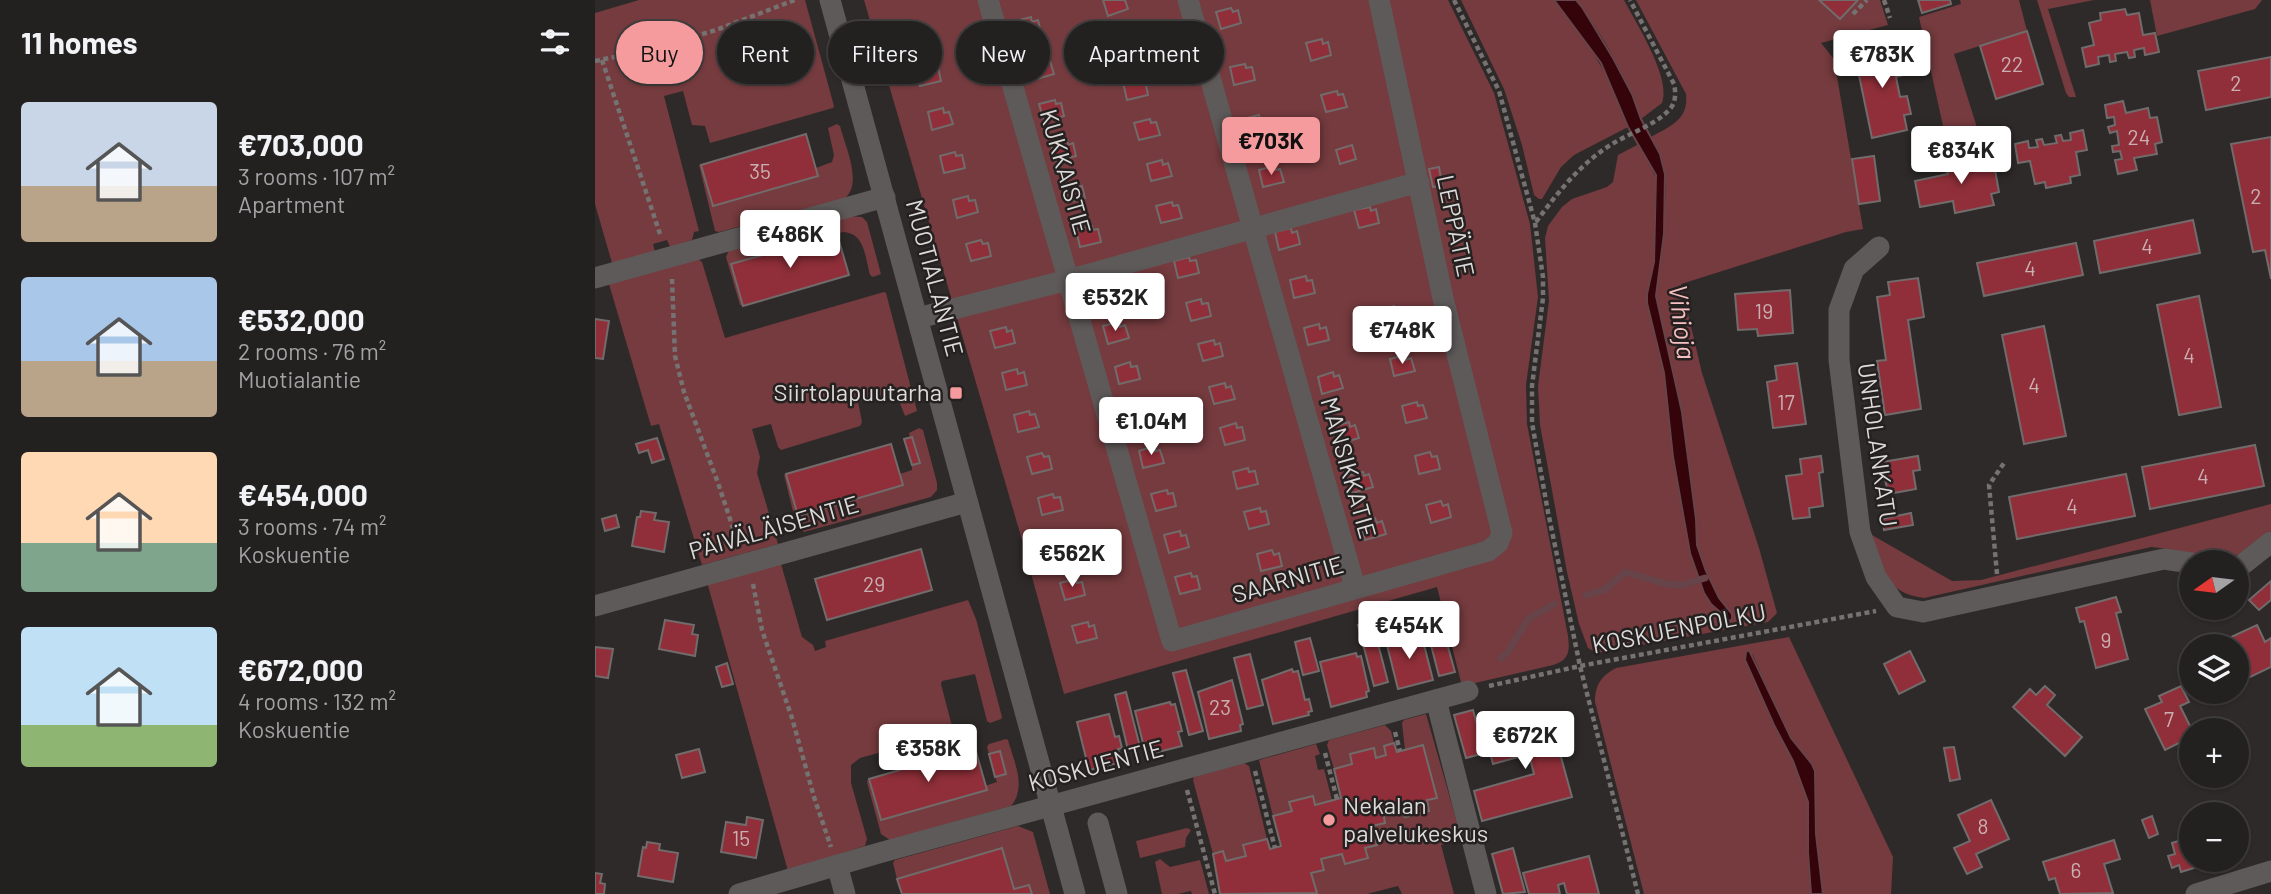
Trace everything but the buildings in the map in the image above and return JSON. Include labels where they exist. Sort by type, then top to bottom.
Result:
[{"type":"street","name":"MUOTIALANTIE","points":[[829,0],[1075,894]]},
{"type":"street","name":"KUKKAISTIE","points":[[988,0],[1172,641]]},
{"type":"street","name":"MANSIKKATIE","points":[[1188,0],[1355,587]]},
{"type":"street","name":"LEPPÄTIE","points":[[1378,0],[1443,298],[1502,533],[1498,543]]},
{"type":"street","points":[[918,318],[1419,182]]},
{"type":"street","points":[[595,278],[885,197]]},
{"type":"street","name":"UNHOLANKATU","points":[[1879,247],[1854,269],[1839,310],[1839,360],[1860,532],[1876,578],[1897,607]]},
{"type":"street","name":"PÄIVÄLÄISENTIE","points":[[595,606],[967,502]]},
{"type":"street","points":[[2249,559],[2271,542]]},
{"type":"street","name":"SAARNITIE","points":[[1172,641],[1488,551],[1498,543]]},
{"type":"street","points":[[1897,607],[1923,612],[2164,559],[2179,561]]},
{"type":"street","name":"KOSKUENTIE","points":[[739,894],[1468,691]]},
{"type":"street","points":[[1436,700],[1486,894]]},
{"type":"street","points":[[1098,823],[1117,894]]},
{"type":"street","points":[[837,865],[845,894]]},
{"type":"street","points":[[2196,894],[2271,871]]},
{"type":"path","points":[[595,61],[649,50],[716,30],[795,0]]},
{"type":"path","points":[[1454,0],[1499,91],[1535,223],[1543,298],[1532,386],[1532,423],[1580,666],[1638,894]]},
{"type":"path","points":[[1535,223],[1579,169],[1612,144],[1673,106],[1674,84],[1630,0]]},
{"type":"path","points":[[1853,14],[1867,0]]},
{"type":"path","points":[[1884,0],[1890,18]]},
{"type":"path","points":[[602,60],[668,257],[675,356],[684,392],[755,589],[762,630],[837,865]]},
{"type":"path","points":[[1999,596],[1989,485],[2004,463]]},
{"type":"path","name":"KOSKUENPOLKU","points":[[1468,691],[1580,666],[1897,607]]},
{"type":"path","points":[[1319,732],[1337,799]]},
{"type":"path","points":[[1250,751],[1275,848]]},
{"type":"path","points":[[1181,770],[1215,894]]},
{"type":"shaded area","points":[[639,0],[805,0],[811,21],[717,21],[717,84],[814,84],[814,33],[834,106],[710,143],[705,126],[692,125],[683,91],[664,96],[699,231],[694,232],[692,240],[670,247],[667,240],[653,244],[655,252],[612,263],[595,204],[595,13]]},
{"type":"shaded area","points":[[864,0],[1448,0],[1494,93],[1530,224],[1538,297],[1526,385],[1527,424],[1568,636],[1565,658],[1553,665],[1462,686],[1437,587],[1064,694],[1020,533],[889,84],[942,84],[942,21],[870,21]]},
{"type":"shaded area","points":[[1461,0],[1554,0],[1597,60],[1621,108],[1628,127],[1574,155],[1561,167],[1542,199],[1534,195],[1504,89]]},
{"type":"shaded area","points":[[1554,0],[1576,0],[1582,7],[1613,58],[1660,154],[1665,174],[1664,234],[1656,296],[1682,412],[1697,545],[1719,598],[1732,614],[1730,621],[1711,604],[1704,593],[1690,553],[1673,457],[1664,373],[1647,303],[1654,262],[1656,175],[1628,127],[1601,63]]},
{"type":"shaded area","points":[[1576,0],[1624,0],[1658,66],[1664,93],[1662,103],[1641,119],[1613,57]]},
{"type":"shaded area","points":[[1636,0],[1819,0],[1840,19],[1858,0],[1880,0],[1888,25],[1821,43],[1834,59],[1863,229],[1681,284],[1702,373],[1759,548],[1777,613],[1768,622],[1597,653],[1588,648],[1579,624],[1540,425],[1538,386],[1549,301],[1545,238],[1548,226],[1562,207],[1572,199],[1607,187],[1613,182],[1618,155],[1639,144],[1657,180],[1654,262],[1647,303],[1664,373],[1673,457],[1690,553],[1704,593],[1711,604],[1730,621],[1729,610],[1719,598],[1697,545],[1682,412],[1656,296],[1664,234],[1666,179],[1660,154],[1651,137],[1682,116],[1686,94]]},
{"type":"shaded area","points":[[1960,0],[2019,0],[2027,31],[1954,54],[1979,134],[1947,144],[1919,17],[1961,4]]},
{"type":"shaded area","points":[[2037,0],[2094,0],[2048,9],[2076,97],[2069,97],[2066,93]]},
{"type":"shaded area","points":[[2150,0],[2262,0],[2255,9],[2157,36]]},
{"type":"shaded area","points":[[837,124],[849,154],[853,174],[853,183],[845,198],[715,231],[699,165],[713,206],[818,176],[816,168],[832,162],[834,155],[828,128]]},
{"type":"shaded area","points":[[849,216],[862,217],[867,222],[881,274],[873,277],[870,275],[860,241],[850,233],[843,232],[731,264],[743,306],[740,305],[726,257],[729,250]]},
{"type":"shaded area","points":[[698,259],[702,262],[725,338],[886,293],[917,411],[905,416],[895,391],[858,402],[862,422],[860,426],[781,450],[771,424],[752,429],[760,457],[757,473],[778,544],[702,565],[659,424],[651,426],[609,284]]},
{"type":"shaded area","points":[[919,428],[923,430],[937,483],[937,490],[931,497],[804,532],[797,527],[784,475],[786,474],[798,515],[903,485],[900,474],[912,470],[912,465],[920,463],[909,433]]},
{"type":"shaded area","points":[[2271,504],[2271,531],[2248,550],[2179,551],[2151,547],[1924,598],[1901,591],[1893,585],[1882,568],[1872,535],[1952,581],[1981,580]]},
{"type":"shaded area","points":[[781,564],[802,637],[813,645],[815,651],[826,647],[825,641],[968,600],[976,619],[1002,717],[990,723],[987,721],[975,674],[942,681],[952,733],[860,758],[851,765],[851,783],[867,839],[865,846],[788,871],[707,582]]},
{"type":"shaded area","points":[[1789,637],[1893,857],[1891,894],[1823,894],[1816,834],[1815,771],[1791,739],[1753,655],[1747,651],[1745,661],[1793,761],[1808,802],[1811,894],[1644,894],[1595,702],[1600,682],[1616,668]]},
{"type":"shaded area","points":[[1749,650],[1791,738],[1815,771],[1816,834],[1823,894],[1811,894],[1808,802],[1793,761],[1745,660]]},
{"type":"shaded area","points":[[1426,714],[1462,840],[1441,845],[1454,894],[1402,894],[1398,886],[1367,894],[1314,894],[1316,893],[1311,873],[1324,870],[1321,859],[1342,854],[1346,864],[1368,858],[1365,848],[1377,845],[1372,826],[1385,822],[1383,812],[1403,807],[1406,817],[1429,811],[1427,800],[1436,798],[1405,750],[1402,723],[1404,720]]},
{"type":"shaded area","points":[[1385,725],[1391,731],[1394,743],[1384,746],[1386,755],[1376,758],[1374,749],[1350,754],[1352,764],[1334,769],[1327,745],[1329,740]]},
{"type":"shaded area","points":[[1006,739],[1019,783],[1016,799],[1011,806],[890,840],[881,834],[868,779],[881,820],[997,782],[995,777],[1006,774],[1000,751],[989,754],[987,747]]},
{"type":"shaded area","points":[[1316,744],[1320,754],[1315,756],[1318,770],[1324,769],[1332,800],[1315,805],[1312,796],[1289,802],[1292,811],[1273,816],[1259,760]]},
{"type":"shaded area","points":[[1244,763],[1249,766],[1267,839],[1244,845],[1246,856],[1226,861],[1223,851],[1213,854],[1193,780],[1194,777]]},
{"type":"shaded area","points":[[1018,826],[1033,832],[1050,894],[1032,894],[1029,885],[1014,889],[1002,848],[897,879],[893,863],[895,860]]},
{"type":"shaded area","points":[[1187,828],[1191,830],[1185,847],[1140,858],[1136,841]]},
{"type":"shaded area","points":[[1160,859],[1170,867],[1200,860],[1209,894],[1192,894],[1191,891],[1162,894],[1155,862]]},
{"type":"waterway","points":[[1586,595],[1604,590],[1626,572],[1666,584],[1682,585],[1705,578]]},
{"type":"waterway","points":[[1501,658],[1508,652],[1528,619],[1554,604]]},
{"type":"place","name":"Siirtolapuutarha","points":[[956,393]]},
{"type":"place","name":"Nekalan palvelukeskus","points":[[1329,820]]},
{"type":"water label","name":"Vihioja","points":[[1682,322]]}]
